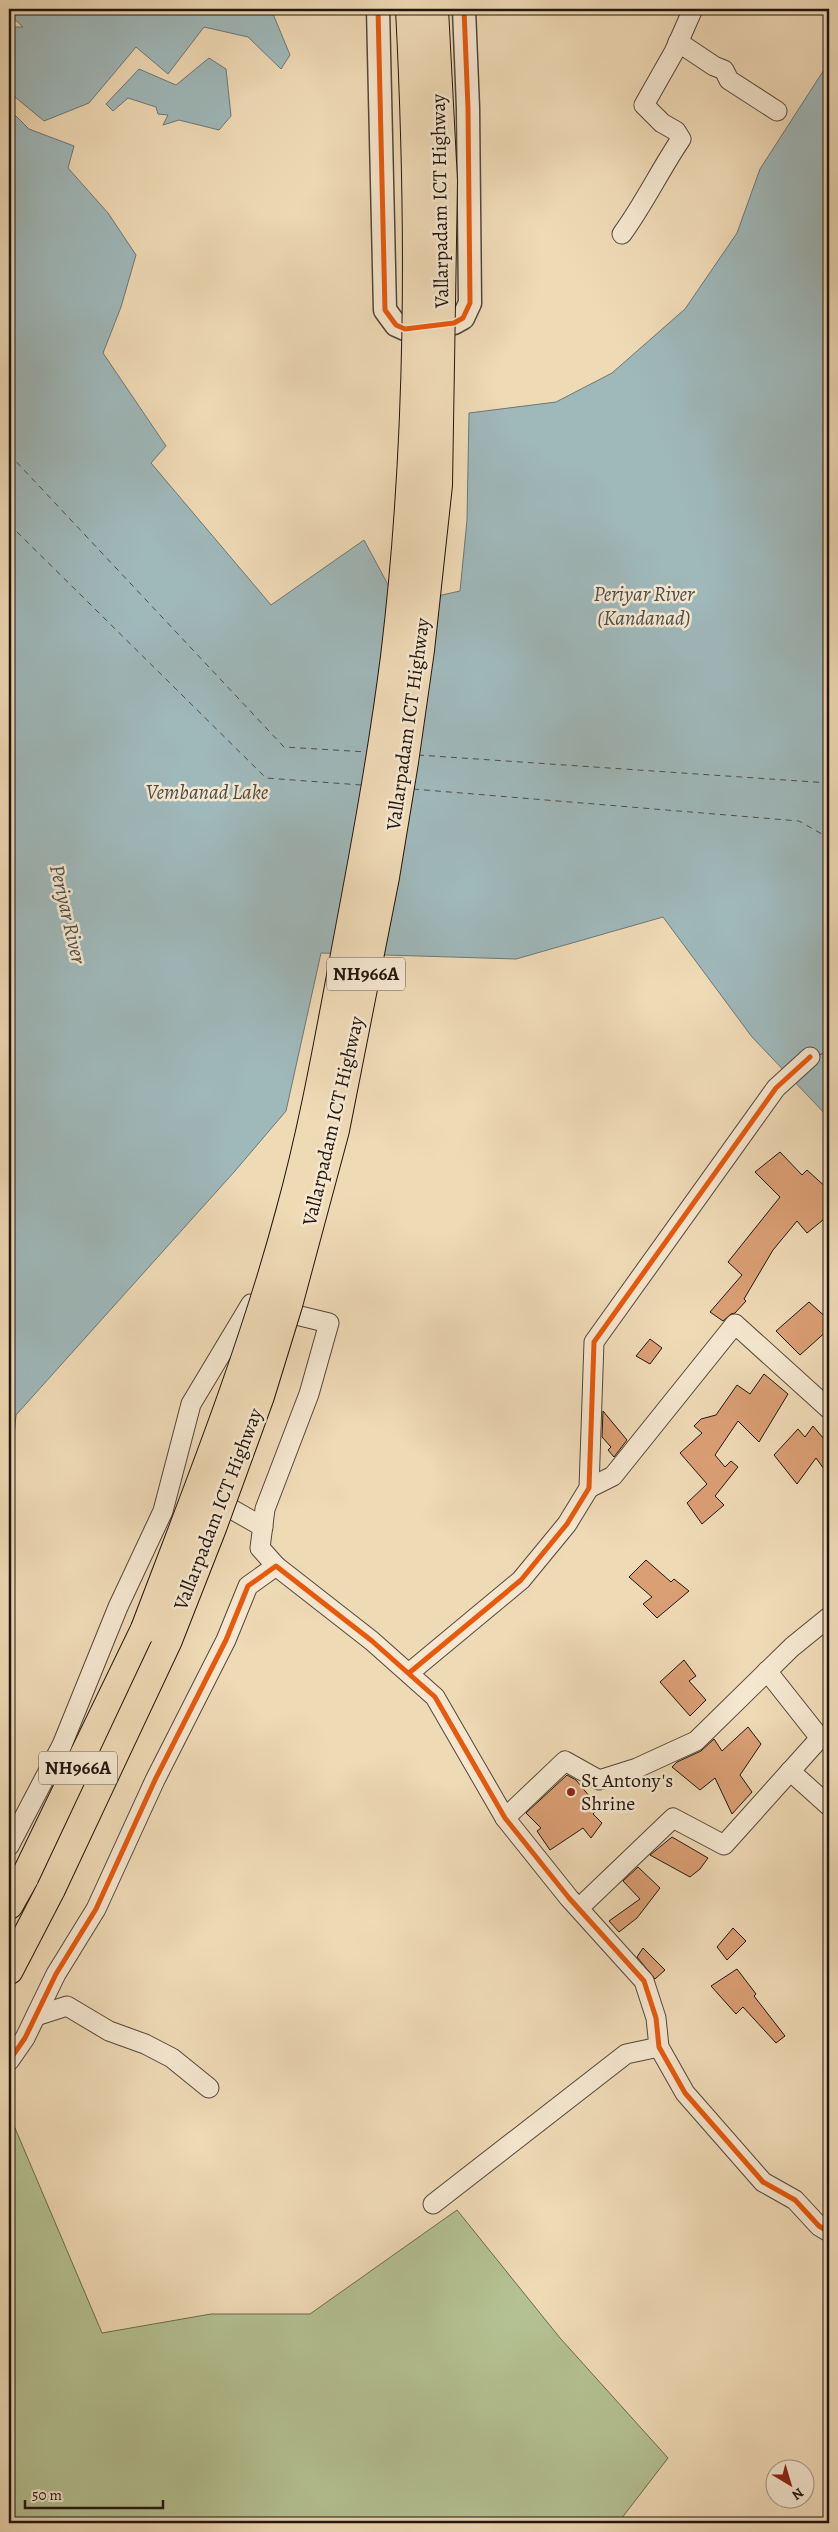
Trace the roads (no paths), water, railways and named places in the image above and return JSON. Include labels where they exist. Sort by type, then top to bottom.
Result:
[{"type":"highway","name":"Vallarpadam ICT Highway","points":[[9,1905],[27,1873],[145,1629],[185,1524],[243,1370],[290,1212],[321,1078],[368,828],[394,658],[407,526],[417,288],[416,138],[410,9]]},
{"type":"highway","name":"Vallarpadam ICT Highway","points":[[9,1970],[51,1889],[168,1640],[212,1528],[260,1396],[288,1305],[335,1130],[385,877],[404,762],[420,650],[438,485],[443,181],[434,9]]},
{"type":"street","points":[[378,9],[385,310],[389,318],[405,329],[454,323],[463,318],[470,303],[468,108],[464,9]]},
{"type":"street","points":[[622,234],[638,212],[664,163],[681,138],[676,131],[662,123],[644,105],[678,42],[693,9]]},
{"type":"street","points":[[678,42],[714,66],[724,70],[729,80],[777,111]]},
{"type":"street","points":[[409,1673],[522,1580],[567,1524],[589,1488],[594,1342],[776,1088],[810,1057]]},
{"type":"street","points":[[9,1846],[62,1745],[118,1607],[163,1511],[191,1404],[251,1304],[329,1322],[310,1394],[265,1509],[260,1548],[276,1566],[330,1606],[435,1697],[505,1818],[579,1908],[644,1981],[656,2018],[659,2047],[685,2093],[763,2182],[795,2200],[819,2226],[829,2232]]},
{"type":"street","points":[[589,1488],[613,1476],[735,1324],[829,1409]]},
{"type":"street","points":[[172,1476],[263,1527]]},
{"type":"street","points":[[9,2062],[25,2038],[56,1974],[96,1909],[155,1780],[226,1640],[248,1586],[276,1566]]},
{"type":"street","points":[[505,1818],[566,1761],[599,1780],[637,1768],[696,1741],[766,1671],[829,1617]]},
{"type":"street","points":[[579,1908],[673,1818],[724,1846],[820,1738],[766,1671]]},
{"type":"street","points":[[790,1771],[829,1806]]},
{"type":"street","points":[[36,2016],[67,2006],[109,2032],[145,2044],[172,2058],[209,2088]]},
{"type":"street","points":[[434,2204],[626,2054],[659,2047]]},
{"type":"water","points":[[9,9],[271,9],[290,55],[281,69],[248,37],[204,27],[168,74],[136,47],[89,103],[44,121],[9,92],[9,27],[23,27],[9,14]]},
{"type":"water","points":[[209,58],[226,69],[231,116],[219,130],[179,120],[163,125],[168,115],[158,114],[156,107],[128,98],[113,111],[106,104],[139,69],[176,85]]},
{"type":"water","name":"Vembanad Lake","points":[[829,62],[829,1118],[752,1037],[663,917],[516,959],[321,953],[286,1111],[235,1171],[16,1415],[9,1492],[9,109],[29,129],[74,146],[68,168],[108,213],[136,255],[121,307],[103,353],[166,446],[151,463],[271,605],[364,540],[393,594],[433,597],[460,591],[467,520],[469,413],[556,402],[612,373],[685,309],[737,233],[760,169]]},
{"type":"place","name":"St Antony's Shrine","points":[[571,1792]]},
{"type":"water label","name":"Periyar River (Kandanad)","points":[[644,606]]},
{"type":"water label","name":"Periyar River","points":[[68,914]]}]
